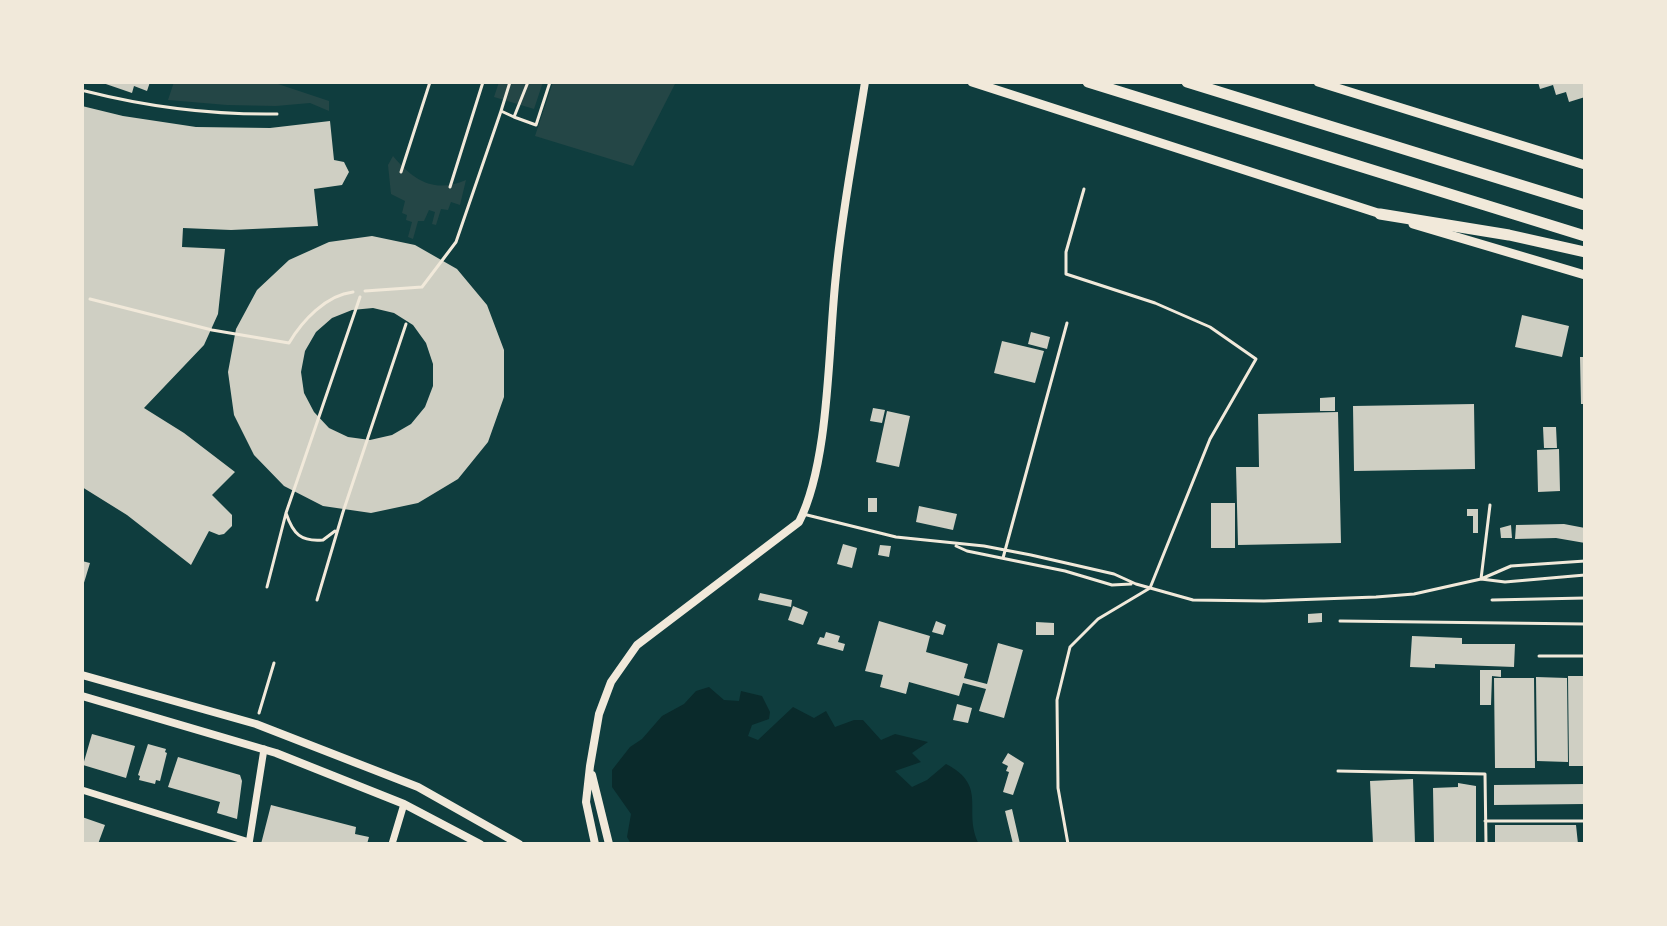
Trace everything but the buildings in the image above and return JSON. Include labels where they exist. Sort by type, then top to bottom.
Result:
[{"type":"highway","points":[[1088,82],[1585,236]]},
{"type":"highway","points":[[1187,82],[1585,205]]},
{"type":"highway","points":[[1380,214],[1509,235],[1585,252]]},
{"type":"main road","points":[[972,82],[1380,214],[1585,275]]},
{"type":"main road","points":[[1318,82],[1585,165]]},
{"type":"street","points":[[594,842],[586,802],[599,714],[611,682],[637,645],[799,522],[808,504],[821,439],[836,273],[865,82]]},
{"type":"street","points":[[82,675],[256,724],[418,787],[519,844]]},
{"type":"street","points":[[82,696],[264,749],[404,804],[480,844]]},
{"type":"street","points":[[82,790],[249,843],[264,749]]},
{"type":"street","points":[[590,766],[609,844]]},
{"type":"street","points":[[392,844],[404,804]]},
{"type":"lane","points":[[401,172],[430,82]]},
{"type":"lane","points":[[450,187],[483,82]]},
{"type":"lane","points":[[85,91],[178,109],[222,114],[277,114]]},
{"type":"lane","points":[[1068,844],[1058,788],[1057,700],[1070,647],[1098,619],[1150,588],[1210,439],[1256,359],[1210,327],[1155,303],[1066,274],[1066,252],[1084,189]]},
{"type":"lane","points":[[267,587],[286,513],[360,297]]},
{"type":"lane","points":[[1003,558],[1067,323]]},
{"type":"lane","points":[[317,600],[406,324]]},
{"type":"lane","points":[[1481,579],[1490,505]]},
{"type":"lane","points":[[286,513],[296,535],[303,539],[323,540],[332,536],[339,525]]},
{"type":"lane","points":[[803,514],[896,537],[1006,550],[1114,574],[1136,584],[1193,600],[1264,601],[1414,594],[1481,579],[1511,566],[1585,561]]},
{"type":"lane","points":[[953,545],[967,551],[1065,571],[1112,585],[1136,584]]},
{"type":"lane","points":[[1481,579],[1505,582],[1585,575]]},
{"type":"lane","points":[[1492,600],[1585,598]]},
{"type":"lane","points":[[1340,621],[1585,624]]},
{"type":"lane","points":[[1539,656],[1585,656]]},
{"type":"lane","points":[[1338,771],[1485,774],[1486,844]]},
{"type":"lane","points":[[1485,821],[1585,821]]},
{"type":"path","points":[[90,299],[212,330],[289,343],[299,326],[316,310],[347,293],[422,287],[456,242],[510,82]]},
{"type":"path","points":[[514,117],[528,82]]},
{"type":"path","points":[[501,111],[536,125],[550,82]]},
{"type":"path","points":[[256,724],[274,663]]},
{"type":"shaded area","points":[[174,82],[272,82],[329,101],[329,111],[310,103],[227,105],[168,100]]},
{"type":"shaded area","points":[[499,82],[543,82],[534,109],[494,97]]},
{"type":"shaded area","points":[[553,82],[676,82],[633,166],[535,136]]},
{"type":"shaded area","points":[[393,156],[416,178],[434,185],[444,186],[466,180],[460,205],[451,202],[448,210],[441,209],[436,225],[432,224],[435,212],[429,210],[424,221],[418,221],[413,239],[408,237],[412,222],[406,220],[407,215],[402,213],[405,201],[391,194],[388,165]]},
{"type":"shaded area","points":[[709,687],[724,700],[739,701],[741,691],[762,696],[770,712],[769,719],[752,725],[748,736],[758,740],[793,707],[814,718],[826,711],[835,727],[863,720],[881,740],[895,734],[928,742],[912,753],[921,762],[895,771],[912,787],[927,780],[946,764],[959,772],[971,790],[974,832],[979,844],[631,844],[627,837],[631,814],[612,787],[612,770],[630,747],[642,739],[662,716],[684,704],[696,691]]}]
